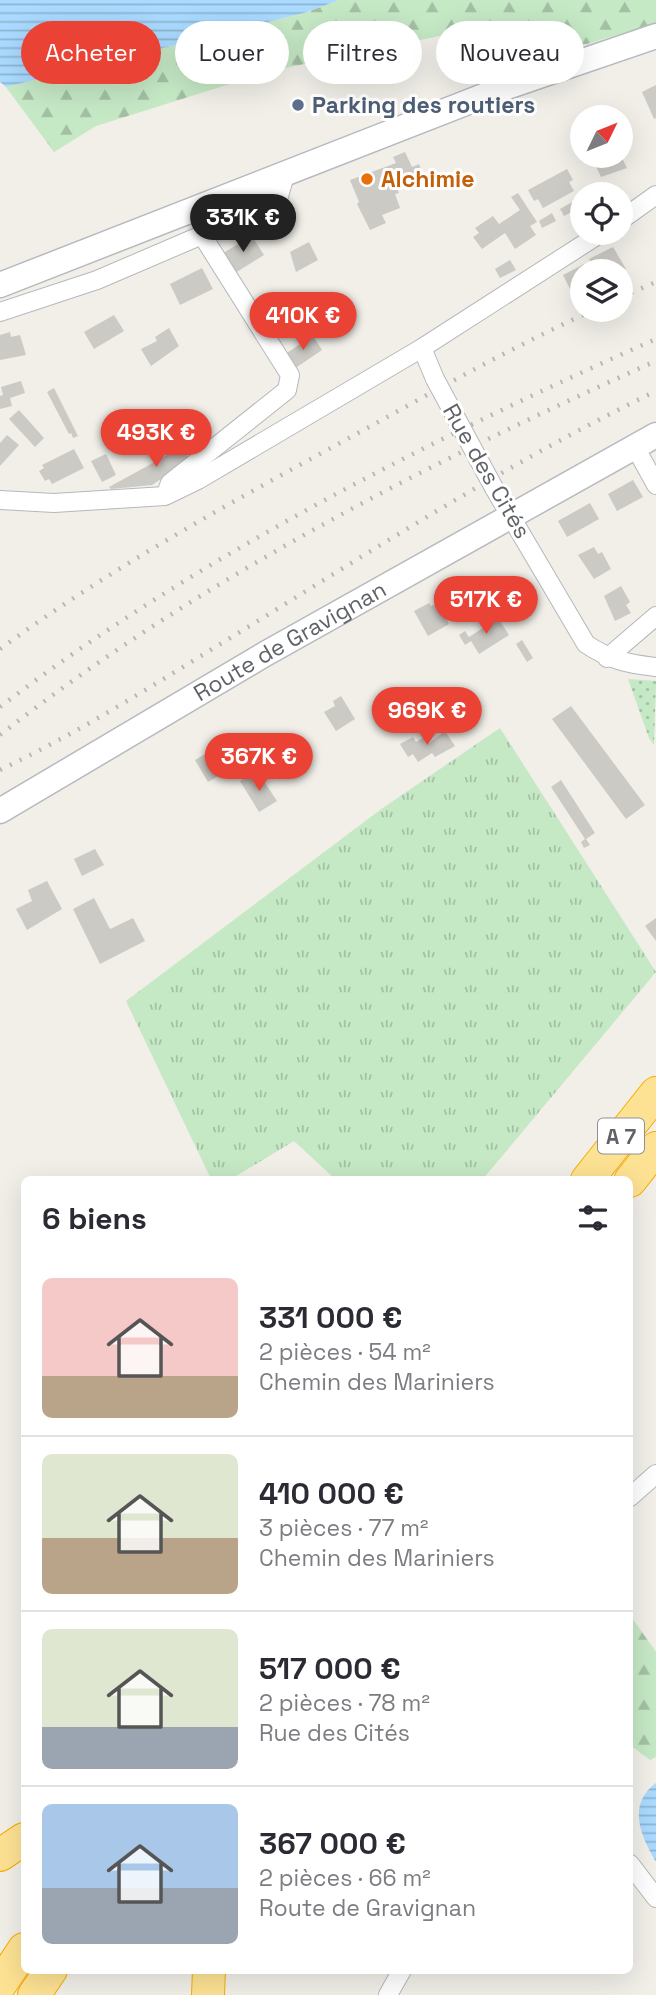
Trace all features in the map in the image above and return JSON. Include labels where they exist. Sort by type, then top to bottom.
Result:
[{"type":"highway","name":"A 7","points":[[590,1176],[656,1093]]},
{"type":"highway","name":"A 7","points":[[633,1177],[656,1148]]},
{"type":"highway","points":[[0,1855],[21,1841]]},
{"type":"highway","points":[[0,1985],[21,1954]]},
{"type":"highway","points":[[34,1995],[48,1974]]},
{"type":"highway","points":[[208,1995],[209,1974]]},
{"type":"highway","points":[[0,1994],[6,1995]]},
{"type":"street","points":[[0,285],[504,88],[656,36]]},
{"type":"street","points":[[0,312],[97,281],[202,235],[279,196],[285,175]]},
{"type":"street","points":[[633,211],[656,195]]},
{"type":"street","points":[[165,496],[170,483],[287,390],[290,375],[202,235]]},
{"type":"street","points":[[0,500],[54,503],[165,496],[198,480],[422,348],[582,245]]},
{"type":"street","name":"Rue des Cités","points":[[422,348],[435,379],[494,488],[586,644],[623,663],[656,667]]},
{"type":"street","points":[[645,440],[656,485]]},
{"type":"street","name":"Route de Gravignan","points":[[0,811],[265,654],[645,440]]},
{"type":"street","points":[[607,657],[656,616]]},
{"type":"street","points":[[633,1494],[656,1474]]},
{"type":"street","points":[[633,1868],[656,1898]]},
{"type":"street","points":[[388,1995],[400,1974]]},
{"type":"green space","points":[[339,0],[656,0],[656,23],[584,44],[584,21],[436,21],[436,37],[422,40],[422,21],[303,21],[303,64],[289,67],[289,21],[272,21]]},
{"type":"green space","points":[[175,45],[175,84],[230,84],[96,126],[54,152],[6,87],[21,83],[161,84],[161,49]]},
{"type":"green space","points":[[628,679],[656,681],[654,745],[649,738]]},
{"type":"green space","points":[[500,728],[656,972],[486,1176],[332,1176],[294,1141],[236,1176],[210,1176],[126,1001],[380,810]]},
{"type":"green space","points":[[633,1619],[656,1652],[656,1757],[650,1760],[633,1747]]},
{"type":"water","points":[[0,0],[339,0],[272,21],[175,21],[175,45],[161,49],[161,21],[21,21],[21,83],[6,87],[0,82]]},
{"type":"water","points":[[656,1783],[656,1862],[641,1831],[639,1810],[647,1791]]},
{"type":"building","points":[[656,85],[656,118],[654,119],[642,92]]},
{"type":"building","points":[[405,152],[412,167],[419,164],[422,172],[397,188],[399,193],[395,194],[400,208],[382,215],[386,223],[370,230],[357,204],[359,202],[350,180],[396,163],[393,157]]},
{"type":"building","points":[[597,168],[627,168],[601,177]]},
{"type":"building","points":[[567,169],[573,180],[569,182],[570,193],[543,208],[538,199],[534,201],[528,190]]},
{"type":"building","points":[[518,193],[537,222],[530,226],[536,235],[515,249],[505,233],[482,249],[473,237],[479,233],[475,228],[493,216],[499,224],[520,210],[511,197]]},
{"type":"building","points":[[570,203],[570,213],[564,216],[560,209]]},
{"type":"building","points":[[552,213],[556,221],[542,228],[539,221]]},
{"type":"building","points":[[252,236],[264,255],[235,273],[223,253]]},
{"type":"building","points":[[309,242],[318,260],[296,272],[290,252]]},
{"type":"building","points":[[613,247],[620,259],[589,259]]},
{"type":"building","points":[[510,260],[516,270],[500,278],[495,269]]},
{"type":"building","points":[[202,268],[213,289],[180,305],[170,284]]},
{"type":"building","points":[[570,271],[570,289],[563,275]]},
{"type":"building","points":[[114,315],[124,331],[94,349],[84,332]]},
{"type":"building","points":[[169,328],[179,346],[151,366],[141,349],[157,341],[155,337]]},
{"type":"building","points":[[10,332],[11,337],[20,335],[26,355],[0,360],[0,335]]},
{"type":"building","points":[[313,336],[322,350],[294,369],[285,354]]},
{"type":"building","points":[[21,381],[25,393],[10,398],[12,406],[0,409],[0,396],[3,395],[1,387]]},
{"type":"building","points":[[54,388],[78,436],[73,438],[71,433],[69,434],[47,392]]},
{"type":"building","points":[[19,410],[44,438],[35,447],[9,419]]},
{"type":"building","points":[[7,435],[19,445],[0,466],[0,443]]},
{"type":"building","points":[[177,439],[190,460],[152,485],[109,487],[173,452],[168,445]]},
{"type":"building","points":[[74,449],[84,468],[52,484],[49,479],[45,481],[39,471],[44,468],[42,465]]},
{"type":"building","points":[[106,454],[116,475],[102,482],[91,461]]},
{"type":"building","points":[[633,480],[643,497],[617,511],[608,494]]},
{"type":"building","points":[[590,503],[599,519],[567,537],[558,521]]},
{"type":"building","points":[[594,547],[598,554],[602,552],[611,569],[594,579],[578,555]]},
{"type":"building","points":[[621,586],[630,602],[626,605],[631,613],[615,621],[604,596]]},
{"type":"building","points":[[429,603],[431,606],[438,603],[449,624],[428,636],[414,611]]},
{"type":"building","points":[[498,618],[509,635],[479,654],[471,641],[465,645],[459,635],[465,631],[469,637]]},
{"type":"building","points":[[522,640],[533,658],[527,662],[516,644]]},
{"type":"building","points":[[341,696],[355,719],[336,731],[324,712],[335,706],[333,701]]},
{"type":"building","points":[[571,706],[645,805],[626,819],[552,719]]},
{"type":"building","points":[[445,731],[455,746],[435,757],[432,753],[418,762],[413,754],[408,757],[400,744],[413,737],[416,742],[424,737],[428,744]]},
{"type":"building","points":[[217,747],[230,769],[208,782],[195,760]]},
{"type":"building","points":[[250,775],[255,785],[263,780],[277,801],[259,812],[240,781]]},
{"type":"building","points":[[561,780],[595,833],[586,839],[590,845],[584,848],[581,842],[585,839],[551,787]]},
{"type":"building","points":[[95,849],[104,865],[82,876],[74,859]]},
{"type":"building","points":[[47,881],[62,909],[27,930],[16,909],[32,901],[28,890]]},
{"type":"building","points":[[94,898],[110,929],[133,918],[145,941],[100,964],[73,909]]},
{"type":"building","points":[[656,918],[656,941],[645,926]]},
{"type":"railway","points":[[633,292],[656,282]]},
{"type":"railway","points":[[0,649],[82,592],[210,515],[466,374],[570,321]]},
{"type":"railway","points":[[0,707],[75,652],[153,601],[317,504],[487,417],[656,339]]},
{"type":"railway","points":[[0,735],[154,626],[234,575],[316,528],[485,441],[656,361]]},
{"type":"railway","points":[[0,770],[126,702],[500,474],[656,391]]},
{"type":"place","name":"Parking des routiers","points":[[298,105]]},
{"type":"place","name":"Alchimie","points":[[367,179]]}]
